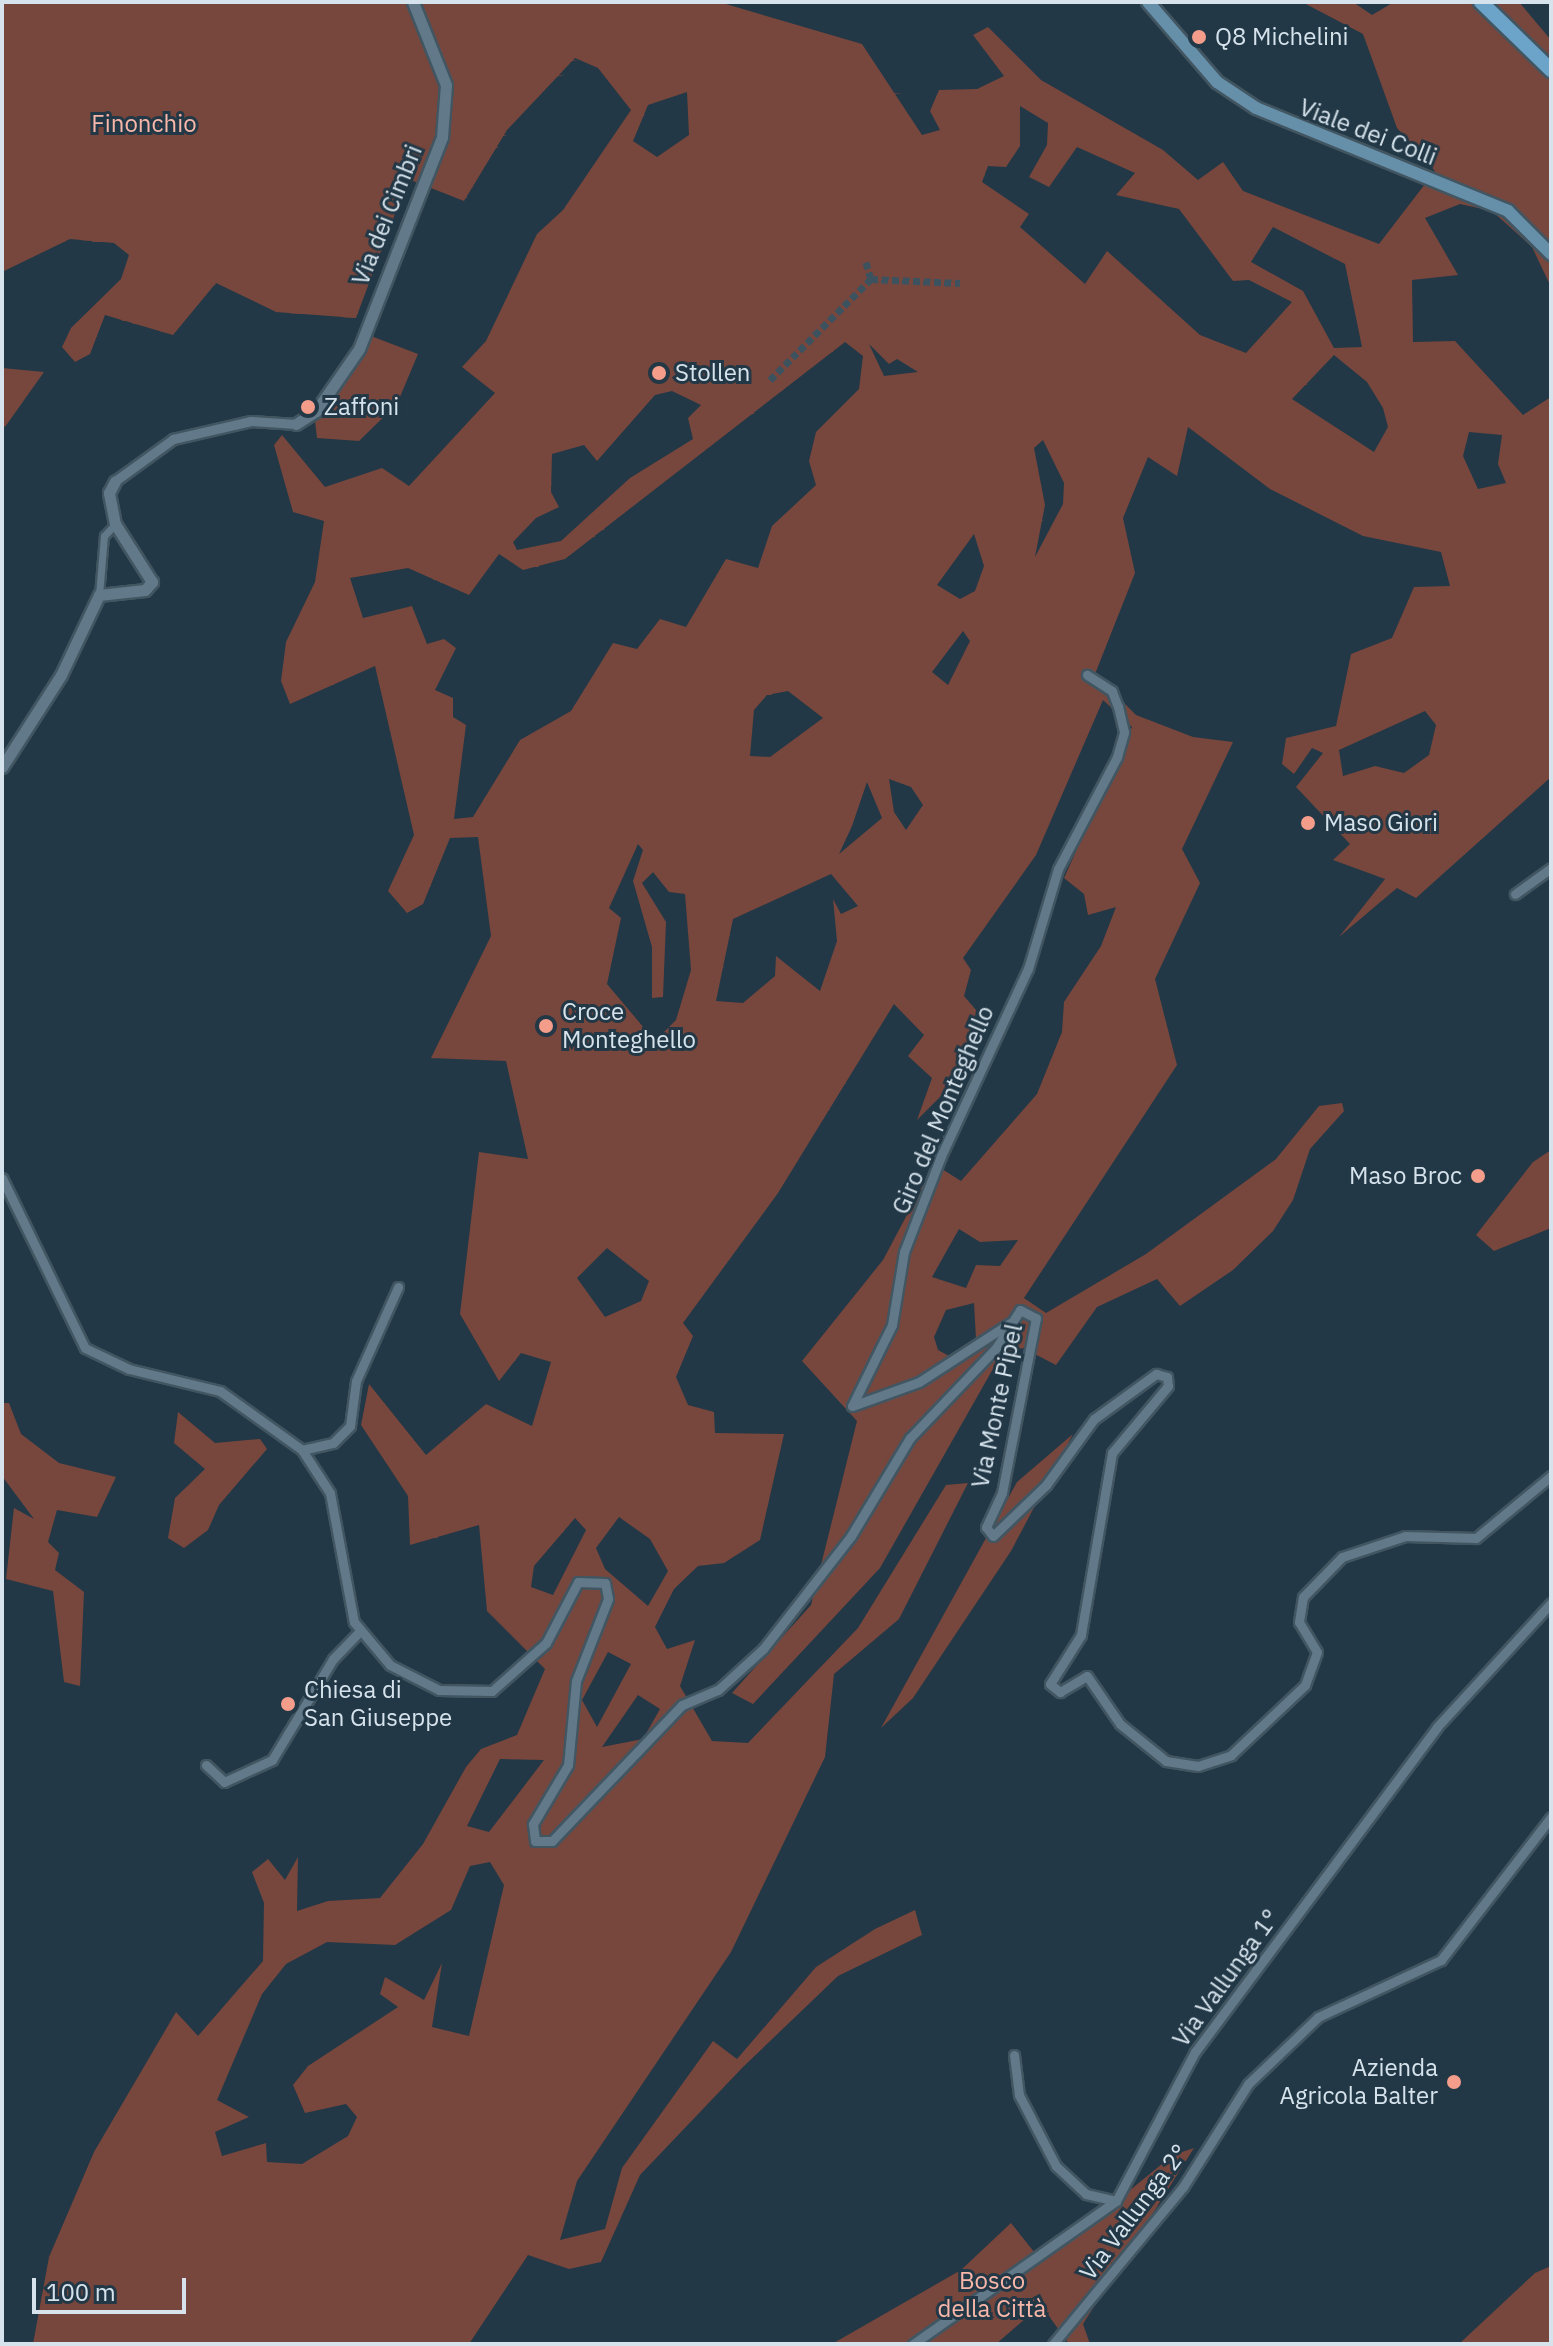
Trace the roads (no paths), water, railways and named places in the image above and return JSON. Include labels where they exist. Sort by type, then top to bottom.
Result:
[{"type":"main road","name":"Viale dei Colli","points":[[1148,2],[1217,82],[1256,108],[1508,211],[1551,254]]},
{"type":"main road","points":[[1481,2],[1551,70]]},
{"type":"street","name":"Via dei Cimbri","points":[[296,424],[316,411],[359,349],[442,137],[446,85],[413,2]]},
{"type":"street","points":[[99,595],[145,590],[152,582],[115,524],[109,493],[115,481],[173,439],[251,421],[296,424]]},
{"type":"street","points":[[2,767],[68,663],[99,595],[104,536],[115,524]]},
{"type":"street","name":"Giro del Monteghello","points":[[1010,1323],[919,1382],[852,1406],[892,1325],[904,1252],[1028,969],[1058,869],[1117,757],[1124,732],[1115,699],[1087,675]]},
{"type":"street","points":[[1515,894],[1551,868]]},
{"type":"street","points":[[2,1178],[85,1348],[110,1363],[220,1391],[302,1450],[330,1493],[360,1631],[333,1659],[272,1760],[224,1782],[206,1765]]},
{"type":"street","points":[[302,1450],[333,1443],[350,1426],[356,1381],[398,1287]]},
{"type":"street","name":"Via Monte Pipel","points":[[360,1631],[390,1665],[455,1693],[492,1691],[525,1665],[546,1643],[578,1582],[605,1583],[608,1599],[576,1681],[568,1765],[533,1824],[535,1841],[545,1843],[682,1705],[718,1690],[763,1649],[851,1536],[910,1438],[1020,1310],[1036,1318],[1002,1493],[986,1527],[993,1536],[1046,1485],[1094,1419],[1156,1374],[1167,1377],[1168,1386],[1112,1453],[1096,1579],[1076,1651],[1050,1684],[1060,1692],[1087,1676],[1120,1724],[1166,1761],[1198,1766],[1231,1755],[1305,1685],[1317,1652],[1299,1622],[1303,1597],[1342,1557],[1405,1536],[1476,1538],[1551,1476]]},
{"type":"street","name":"Via Vallunga 1°","points":[[913,2344],[1116,2201],[1195,2052],[1437,1727],[1551,1603]]},
{"type":"street","name":"Via Vallunga 2°","points":[[1053,2344],[1183,2187],[1248,2084],[1318,2017],[1441,1960],[1551,1817]]},
{"type":"street","points":[[1014,2055],[1019,2095],[1056,2166],[1086,2194],[1116,2201]]},
{"type":"tunnel","points":[[866,262],[871,279]]},
{"type":"tunnel","points":[[770,380],[871,279],[960,283]]},
{"type":"place","name":"Q8 Michelini","points":[[1199,37]]},
{"type":"place","name":"Stollen","points":[[659,373]]},
{"type":"place","name":"Zaffoni","points":[[308,407]]},
{"type":"place","name":"Maso Giori","points":[[1308,823]]},
{"type":"place","name":"Croce Monteghello","points":[[546,1026]]},
{"type":"place","name":"Maso Broc","points":[[1478,1176]]},
{"type":"place","name":"Chiesa di San Giuseppe","points":[[288,1704]]},
{"type":"place","name":"Azienda Agricola Balter","points":[[1454,2082]]},
{"type":"park label","name":"Finonchio","points":[[144,124]]},
{"type":"park label","name":"Bosco della Città","points":[[992,2295]]}]
